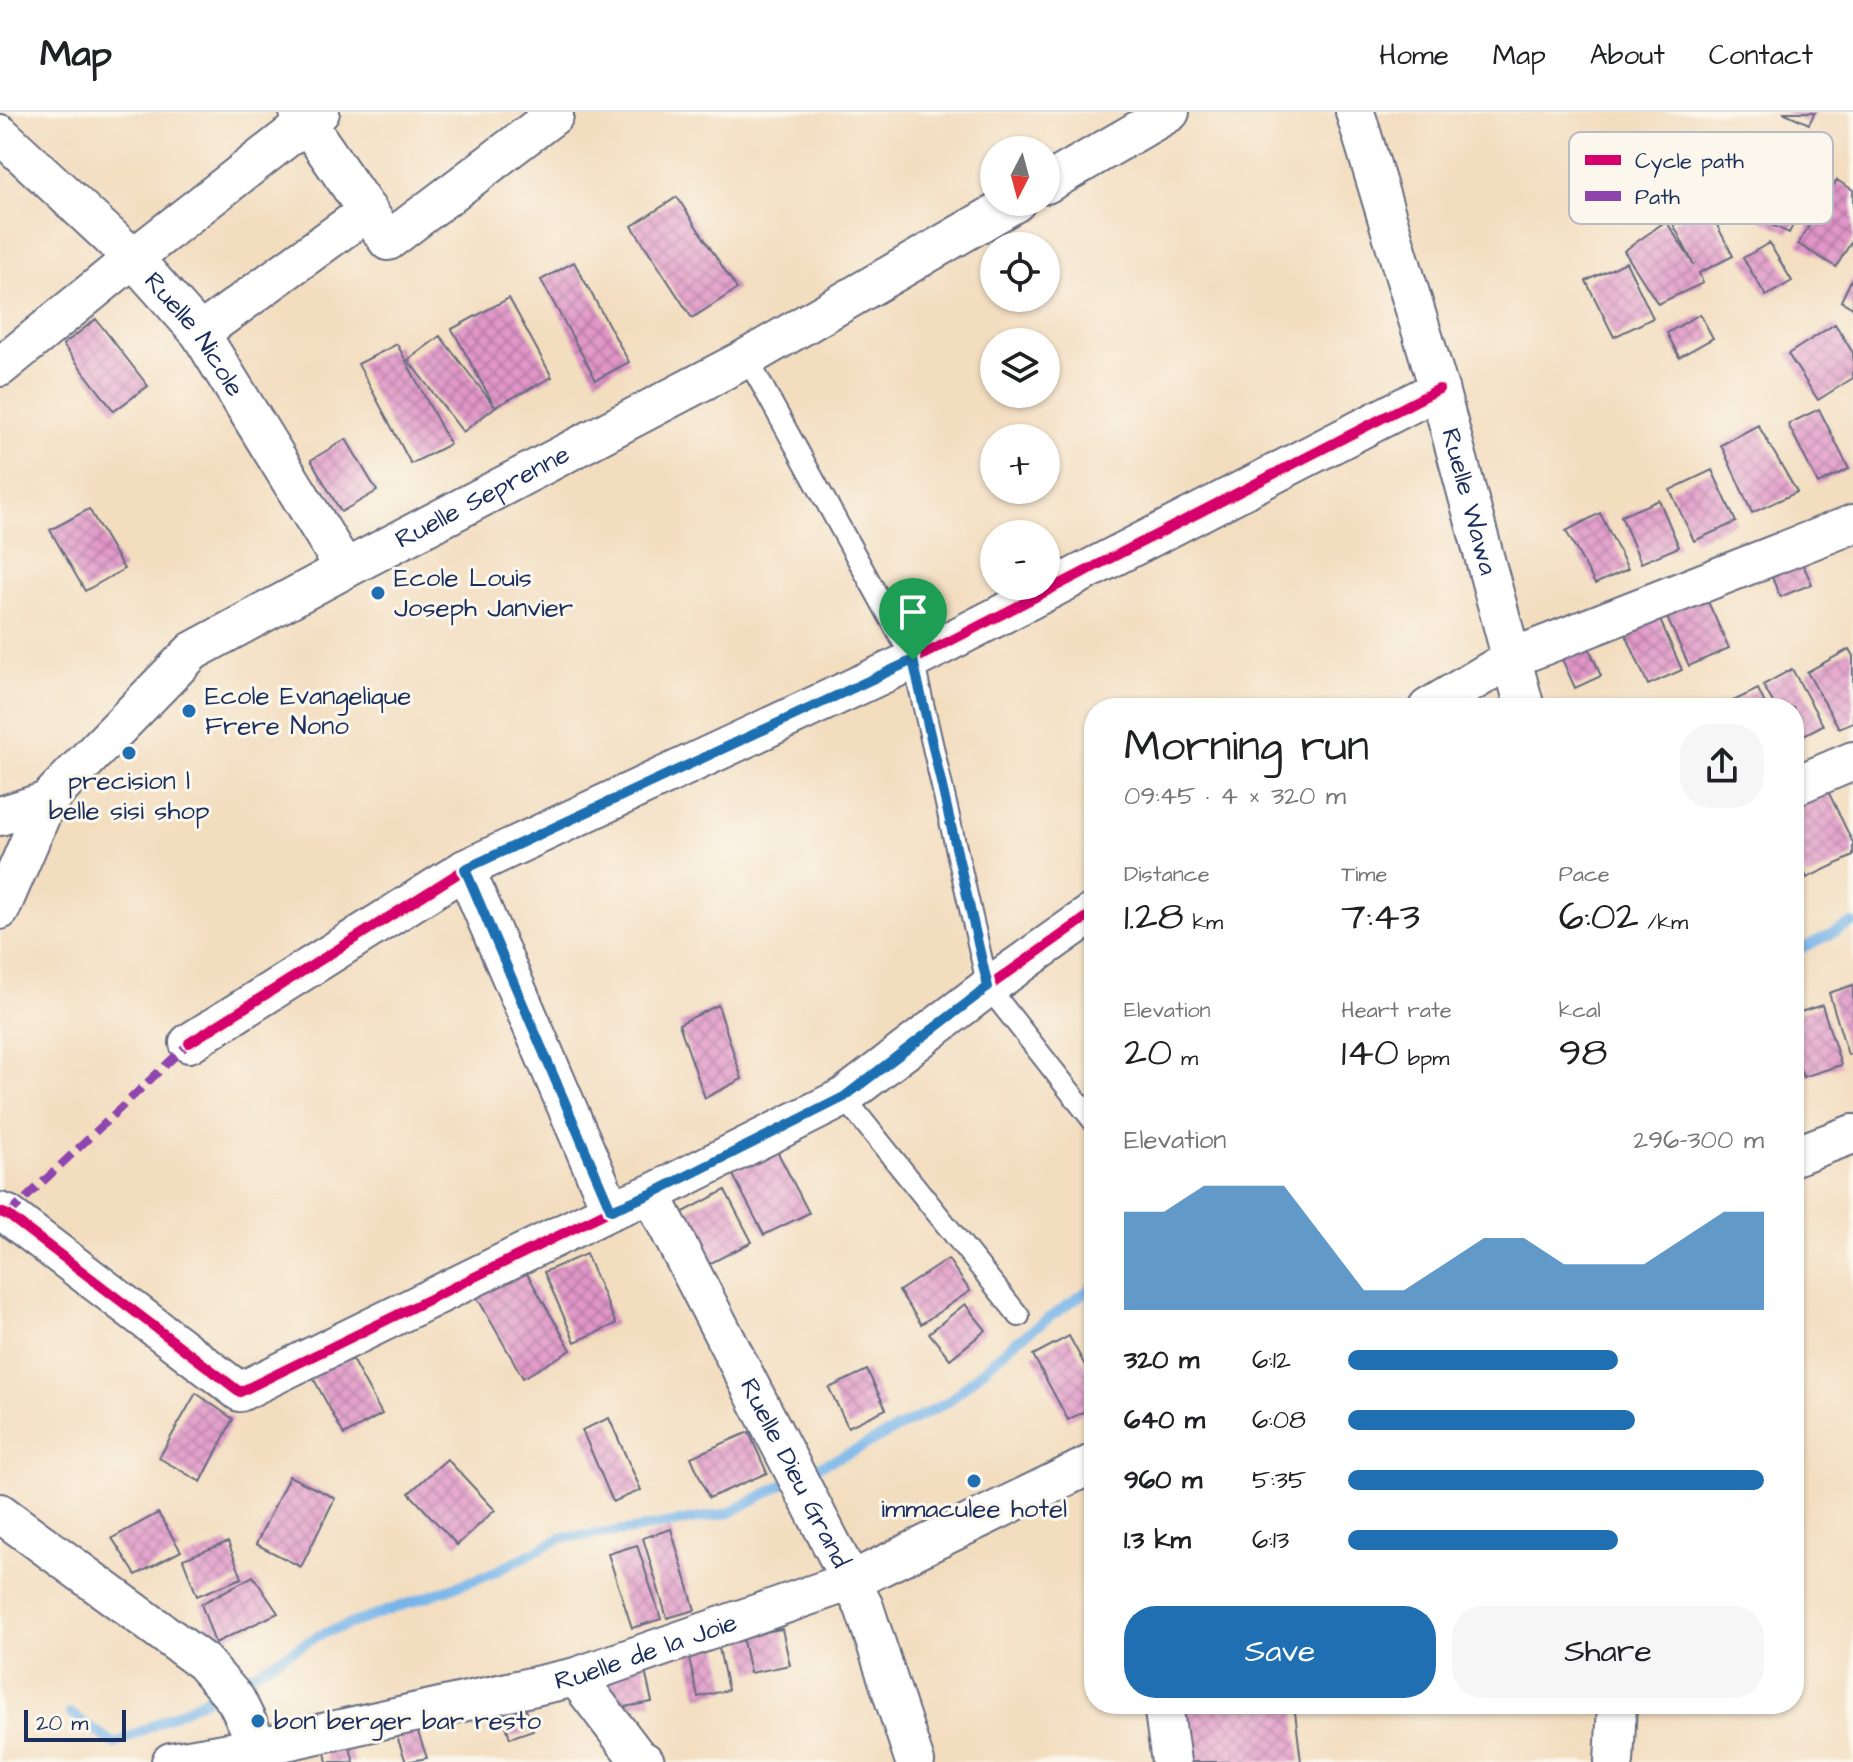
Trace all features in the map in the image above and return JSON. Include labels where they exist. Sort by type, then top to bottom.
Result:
[{"type":"street","points":[[0,367],[308,115],[388,241],[554,115],[552,112]]},
{"type":"street","points":[[1060,176],[1170,112]]},
{"type":"street","name":"Ruelle Wawa","points":[[1355,112],[1439,389],[1522,698]]},
{"type":"street","name":"Ruelle Nicole","points":[[0,134],[133,258],[200,333],[345,569]]},
{"type":"street","points":[[200,333],[368,211]]},
{"type":"street","name":"Ruelle Seprenne","points":[[0,910],[47,801],[193,651],[747,358],[992,216]]},
{"type":"street","points":[[189,1043],[465,869],[913,660],[1439,389]]},
{"type":"street","points":[[1445,698],[1512,658],[1853,524]]},
{"type":"street","points":[[1804,782],[1853,761]]},
{"type":"street","points":[[0,816],[47,801]]},
{"type":"street","points":[[465,869],[611,1210]]},
{"type":"street","points":[[0,1212],[240,1392],[611,1210],[651,1194],[844,1097],[988,987],[1084,919]]},
{"type":"street","points":[[1804,1152],[1853,1134]]},
{"type":"street","name":"Ruelle Dieu Grand","points":[[651,1194],[864,1607],[915,1762]]},
{"type":"street","name":"Ruelle de la Joie","points":[[171,1762],[259,1747],[576,1677],[851,1581],[1084,1468]]},
{"type":"street","points":[[0,1513],[203,1662],[236,1700],[259,1747]]},
{"type":"street","points":[[576,1677],[631,1760]]},
{"type":"street","points":[[1164,1714],[1171,1762]]},
{"type":"street","points":[[1614,1762],[1616,1714]]},
{"type":"lane","points":[[747,358],[913,660],[988,987],[1084,1109]]},
{"type":"lane","points":[[844,1097],[1019,1316]]},
{"type":"building","points":[[1783,112],[1815,112],[1809,124]]},
{"type":"building","points":[[1837,180],[1853,190],[1853,239],[1836,267],[1798,244],[1810,224],[1833,224],[1833,187]]},
{"type":"building","points":[[677,197],[737,289],[692,318],[632,226]]},
{"type":"building","points":[[1662,224],[1668,224],[1694,265],[1673,224],[1716,224],[1733,256],[1699,273],[1703,283],[1658,304],[1624,251]]},
{"type":"building","points":[[1770,224],[1794,224],[1789,233]]},
{"type":"building","points":[[1769,243],[1792,281],[1766,296],[1743,258]]},
{"type":"building","points":[[574,262],[629,362],[596,380],[541,280]]},
{"type":"building","points":[[1626,262],[1653,318],[1614,337],[1586,281]]},
{"type":"building","points":[[1853,276],[1853,308],[1841,301]]},
{"type":"building","points":[[509,298],[552,377],[495,407],[452,329]]},
{"type":"building","points":[[1700,314],[1713,338],[1679,357],[1667,333]]},
{"type":"building","points":[[96,319],[148,386],[114,411],[63,345]]},
{"type":"building","points":[[1835,324],[1853,353],[1853,378],[1818,400],[1788,354]]},
{"type":"building","points":[[440,336],[495,407],[463,432],[408,360]]},
{"type":"building","points":[[397,344],[450,444],[411,464],[358,364]]},
{"type":"building","points":[[1819,409],[1849,469],[1818,484],[1788,424]]},
{"type":"building","points":[[1758,425],[1797,492],[1752,513],[1721,445]]},
{"type":"building","points":[[346,439],[377,491],[341,512],[311,460]]},
{"type":"building","points":[[1712,470],[1736,522],[1694,541],[1670,490]]},
{"type":"building","points":[[1659,500],[1679,547],[1641,563],[1621,516]]},
{"type":"building","points":[[89,509],[124,569],[85,591],[50,530]]},
{"type":"building","points":[[1600,513],[1628,569],[1595,584],[1566,531]]},
{"type":"building","points":[[1797,552],[1812,584],[1780,597],[1767,565]]},
{"type":"building","points":[[1703,591],[1729,648],[1689,666],[1663,609]]},
{"type":"building","points":[[1657,613],[1682,670],[1648,685],[1623,628]]},
{"type":"building","points":[[1584,636],[1601,676],[1575,688],[1557,648]]},
{"type":"building","points":[[1849,649],[1853,656],[1853,722],[1839,728],[1807,672]]},
{"type":"building","points":[[1792,669],[1823,725],[1804,735],[1804,698],[1770,698],[1763,685]]},
{"type":"building","points":[[1758,689],[1762,698],[1739,698]]},
{"type":"building","points":[[1825,785],[1853,843],[1853,856],[1807,878],[1804,872],[1804,794]]},
{"type":"building","points":[[1853,985],[1853,1053],[1848,1055],[1829,993]]},
{"type":"building","points":[[718,1005],[742,1079],[705,1098],[679,1024]]},
{"type":"building","points":[[1822,1005],[1841,1065],[1804,1077],[1804,1011]]},
{"type":"building","points":[[776,1149],[809,1213],[764,1235],[731,1171]]},
{"type":"building","points":[[725,1190],[752,1242],[705,1266],[678,1215]]},
{"type":"building","points":[[586,1254],[616,1324],[575,1342],[544,1272]]},
{"type":"building","points":[[948,1259],[970,1291],[921,1324],[899,1291]]},
{"type":"building","points":[[522,1265],[571,1350],[523,1378],[474,1292]]},
{"type":"building","points":[[965,1304],[986,1330],[950,1359],[929,1333]]},
{"type":"building","points":[[1069,1336],[1084,1364],[1084,1411],[1068,1420],[1033,1355]]},
{"type":"building","points":[[349,1354],[382,1414],[344,1435],[311,1374]]},
{"type":"building","points":[[867,1370],[886,1409],[848,1427],[829,1388]]},
{"type":"building","points":[[196,1393],[233,1419],[201,1482],[159,1458]]},
{"type":"building","points":[[609,1418],[641,1490],[613,1502],[582,1430]]},
{"type":"building","points":[[749,1432],[767,1473],[709,1498],[691,1457]]},
{"type":"building","points":[[447,1459],[495,1510],[457,1545],[409,1493]]},
{"type":"building","points":[[289,1476],[335,1498],[301,1567],[256,1544]]},
{"type":"building","points":[[158,1513],[181,1551],[136,1575],[112,1538]]},
{"type":"building","points":[[671,1529],[695,1610],[667,1618],[643,1538]]},
{"type":"building","points":[[228,1542],[242,1578],[197,1596],[183,1559]]},
{"type":"building","points":[[637,1545],[661,1619],[632,1628],[608,1554]]},
{"type":"building","points":[[253,1576],[278,1613],[215,1643],[201,1604]]},
{"type":"building","points":[[782,1629],[790,1665],[750,1673],[742,1636]]},
{"type":"building","points":[[717,1639],[728,1690],[698,1697],[686,1646]]},
{"type":"building","points":[[643,1662],[652,1702],[613,1709],[605,1670]]},
{"type":"building","points":[[521,1696],[533,1730],[510,1738],[499,1703]]},
{"type":"building","points":[[1177,1714],[1295,1714],[1301,1762],[1183,1762]]},
{"type":"building","points":[[413,1718],[427,1758],[406,1762],[393,1725]]},
{"type":"building","points":[[347,1737],[354,1762],[327,1762],[323,1743]]},
{"type":"waterway","points":[[1804,947],[1853,923]]},
{"type":"waterway","points":[[805,1472],[854,1451],[948,1402],[1012,1344],[1084,1293]]},
{"type":"waterway","points":[[232,1685],[319,1635],[491,1574],[561,1538],[633,1530],[729,1513],[782,1485]]},
{"type":"waterway","points":[[70,1713],[115,1744],[218,1693]]},
{"type":"marked path","points":[[8,1215],[189,1043]]},
{"type":"cycle path","points":[[189,1043],[465,869],[913,660],[1439,389]]},
{"type":"cycle path","points":[[0,1212],[240,1392],[611,1210],[651,1194],[844,1097],[988,987],[1084,919]]},
{"type":"place","name":"Ecole Louis Joseph Janvier","points":[[378,593]]},
{"type":"place","name":"Ecole Evangelique Frere Nono","points":[[189,711]]},
{"type":"place","name":"precision l belle sisi shop","points":[[129,753]]},
{"type":"place","name":"immaculee hotel","points":[[974,1481]]},
{"type":"place","name":"bon berger bar resto","points":[[258,1721]]},
{"type":"route","points":[[913,660],[988,987],[844,1097],[651,1194],[611,1210],[465,869],[913,660]]}]
